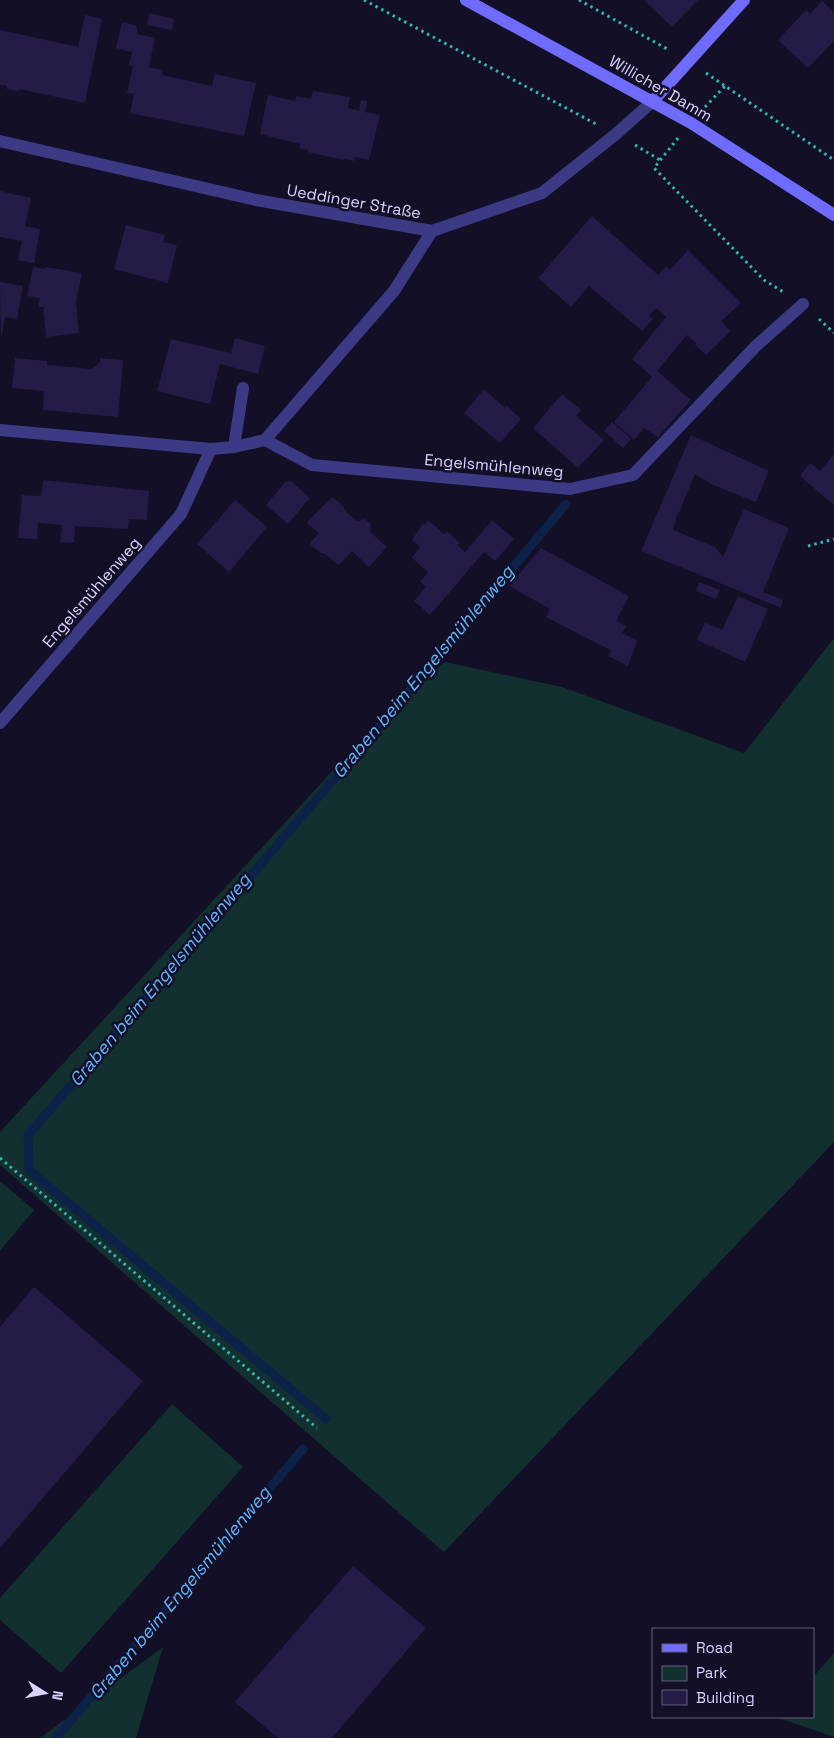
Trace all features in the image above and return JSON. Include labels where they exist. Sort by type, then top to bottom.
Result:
[{"type":"main road","name":"Willicher Damm","points":[[466,0],[654,101],[834,215]]},
{"type":"main road","name":"Ueddinger Straße","points":[[654,101],[688,60],[744,0]]},
{"type":"street","name":"Ueddinger Straße","points":[[0,141],[256,200],[432,231],[542,193],[654,101]]},
{"type":"street","points":[[0,430],[210,449],[234,447],[265,440],[394,291],[432,231]]},
{"type":"street","name":"Engelsmühlenweg","points":[[265,440],[312,465],[342,468],[570,489],[632,474],[756,346],[803,304]]},
{"type":"street","points":[[234,447],[243,388]]},
{"type":"street","name":"Engelsmühlenweg","points":[[0,723],[181,514],[210,449]]},
{"type":"path","points":[[364,0],[616,134],[660,160],[654,168],[764,280],[803,304]]},
{"type":"path","points":[[579,0],[688,60],[834,160]]},
{"type":"path","points":[[808,546],[834,539]]},
{"type":"path","points":[[0,1158],[317,1428]]},
{"type":"green space","points":[[834,638],[834,1142],[444,1552],[0,1165],[0,1132],[396,702],[445,662],[562,687],[744,753]]},
{"type":"green space","points":[[0,1181],[34,1210],[0,1251]]},
{"type":"green space","points":[[172,1404],[243,1467],[61,1673],[0,1620],[0,1598]]},
{"type":"green space","points":[[163,1647],[136,1738],[40,1738]]},
{"type":"green space","points":[[834,1653],[834,1737],[779,1718],[814,1718],[814,1676]]},
{"type":"building","points":[[644,0],[698,0],[672,27]]},
{"type":"building","points":[[822,1],[834,12],[834,41],[808,68],[778,40],[806,10],[810,14]]},
{"type":"building","points":[[149,13],[174,19],[172,30],[147,25]]},
{"type":"building","points":[[85,15],[102,19],[85,103],[19,89],[19,91],[7,89],[7,86],[0,85],[0,30],[78,47]]},
{"type":"building","points":[[122,22],[136,25],[138,34],[155,38],[149,67],[163,70],[162,75],[212,86],[215,74],[256,83],[244,136],[130,113],[134,94],[127,93],[133,66],[129,65],[132,52],[116,48]]},
{"type":"building","points":[[313,91],[350,97],[348,108],[359,111],[361,100],[367,101],[365,112],[380,115],[369,160],[355,157],[354,161],[344,160],[308,152],[308,150],[299,148],[300,144],[260,134],[268,95],[295,101],[296,96],[311,99]]},
{"type":"building","points":[[0,191],[31,198],[25,226],[40,229],[34,263],[18,260],[22,241],[0,237]]},
{"type":"building","points":[[592,216],[658,275],[666,266],[670,270],[688,250],[741,303],[721,321],[730,331],[706,355],[687,335],[657,371],[691,400],[658,437],[644,428],[634,440],[614,422],[652,377],[632,359],[666,317],[656,308],[649,316],[653,319],[642,331],[589,286],[571,307],[538,278]]},
{"type":"building","points":[[126,225],[165,235],[163,242],[177,245],[168,283],[114,269]]},
{"type":"building","points":[[33,267],[82,273],[76,302],[79,333],[46,337],[43,307],[38,307],[40,298],[27,296]]},
{"type":"building","points":[[0,282],[23,286],[17,319],[5,317],[1,339]]},
{"type":"building","points":[[235,338],[265,346],[258,374],[220,364],[210,404],[157,391],[171,339],[231,353]]},
{"type":"building","points":[[15,358],[47,361],[47,365],[92,369],[100,362],[100,358],[123,360],[118,417],[43,410],[44,391],[12,388]]},
{"type":"building","points":[[484,389],[505,408],[507,406],[521,419],[500,443],[464,413]]},
{"type":"building","points":[[562,394],[581,410],[576,416],[604,440],[578,468],[533,428]]},
{"type":"building","points":[[612,422],[631,439],[623,448],[604,431]]},
{"type":"building","points":[[691,435],[769,471],[756,502],[713,485],[695,474],[678,512],[673,530],[715,547],[723,557],[744,509],[789,528],[763,592],[783,600],[781,608],[641,551]]},
{"type":"building","points":[[834,454],[834,505],[800,476],[810,463],[820,471]]},
{"type":"building","points":[[43,480],[149,491],[147,520],[129,519],[128,529],[75,526],[74,543],[60,542],[62,525],[38,523],[37,539],[18,538],[22,495],[41,496]]},
{"type":"building","points":[[286,481],[292,482],[310,498],[288,524],[266,505]]},
{"type":"building","points":[[331,498],[334,498],[357,521],[365,519],[371,524],[370,532],[387,547],[369,567],[352,551],[340,564],[337,564],[311,545],[311,542],[319,533],[308,524],[308,521]]},
{"type":"building","points":[[235,500],[267,527],[229,572],[197,544]]},
{"type":"building","points":[[428,520],[444,534],[447,531],[460,543],[457,545],[465,552],[492,520],[514,539],[495,561],[484,552],[430,615],[414,601],[426,587],[420,582],[428,572],[412,558],[420,547],[412,540],[423,523],[424,525]]},
{"type":"building","points":[[541,548],[629,596],[616,621],[626,626],[622,633],[637,641],[628,666],[608,656],[612,651],[546,617],[550,609],[509,586]]},
{"type":"building","points":[[699,582],[720,590],[716,599],[696,591]]},
{"type":"building","points":[[738,596],[768,609],[745,662],[697,640],[705,622],[722,630]]},
{"type":"building","points":[[34,1287],[143,1381],[0,1548],[0,1327]]},
{"type":"building","points":[[353,1566],[426,1628],[332,1738],[278,1738],[235,1702]]},
{"type":"waterway","name":"Graben beim Engelsmühlenweg","points":[[326,1419],[29,1170],[28,1135],[377,729],[566,504]]},
{"type":"waterway","name":"Graben beim Engelsmühlenweg","points":[[56,1738],[303,1449]]}]
